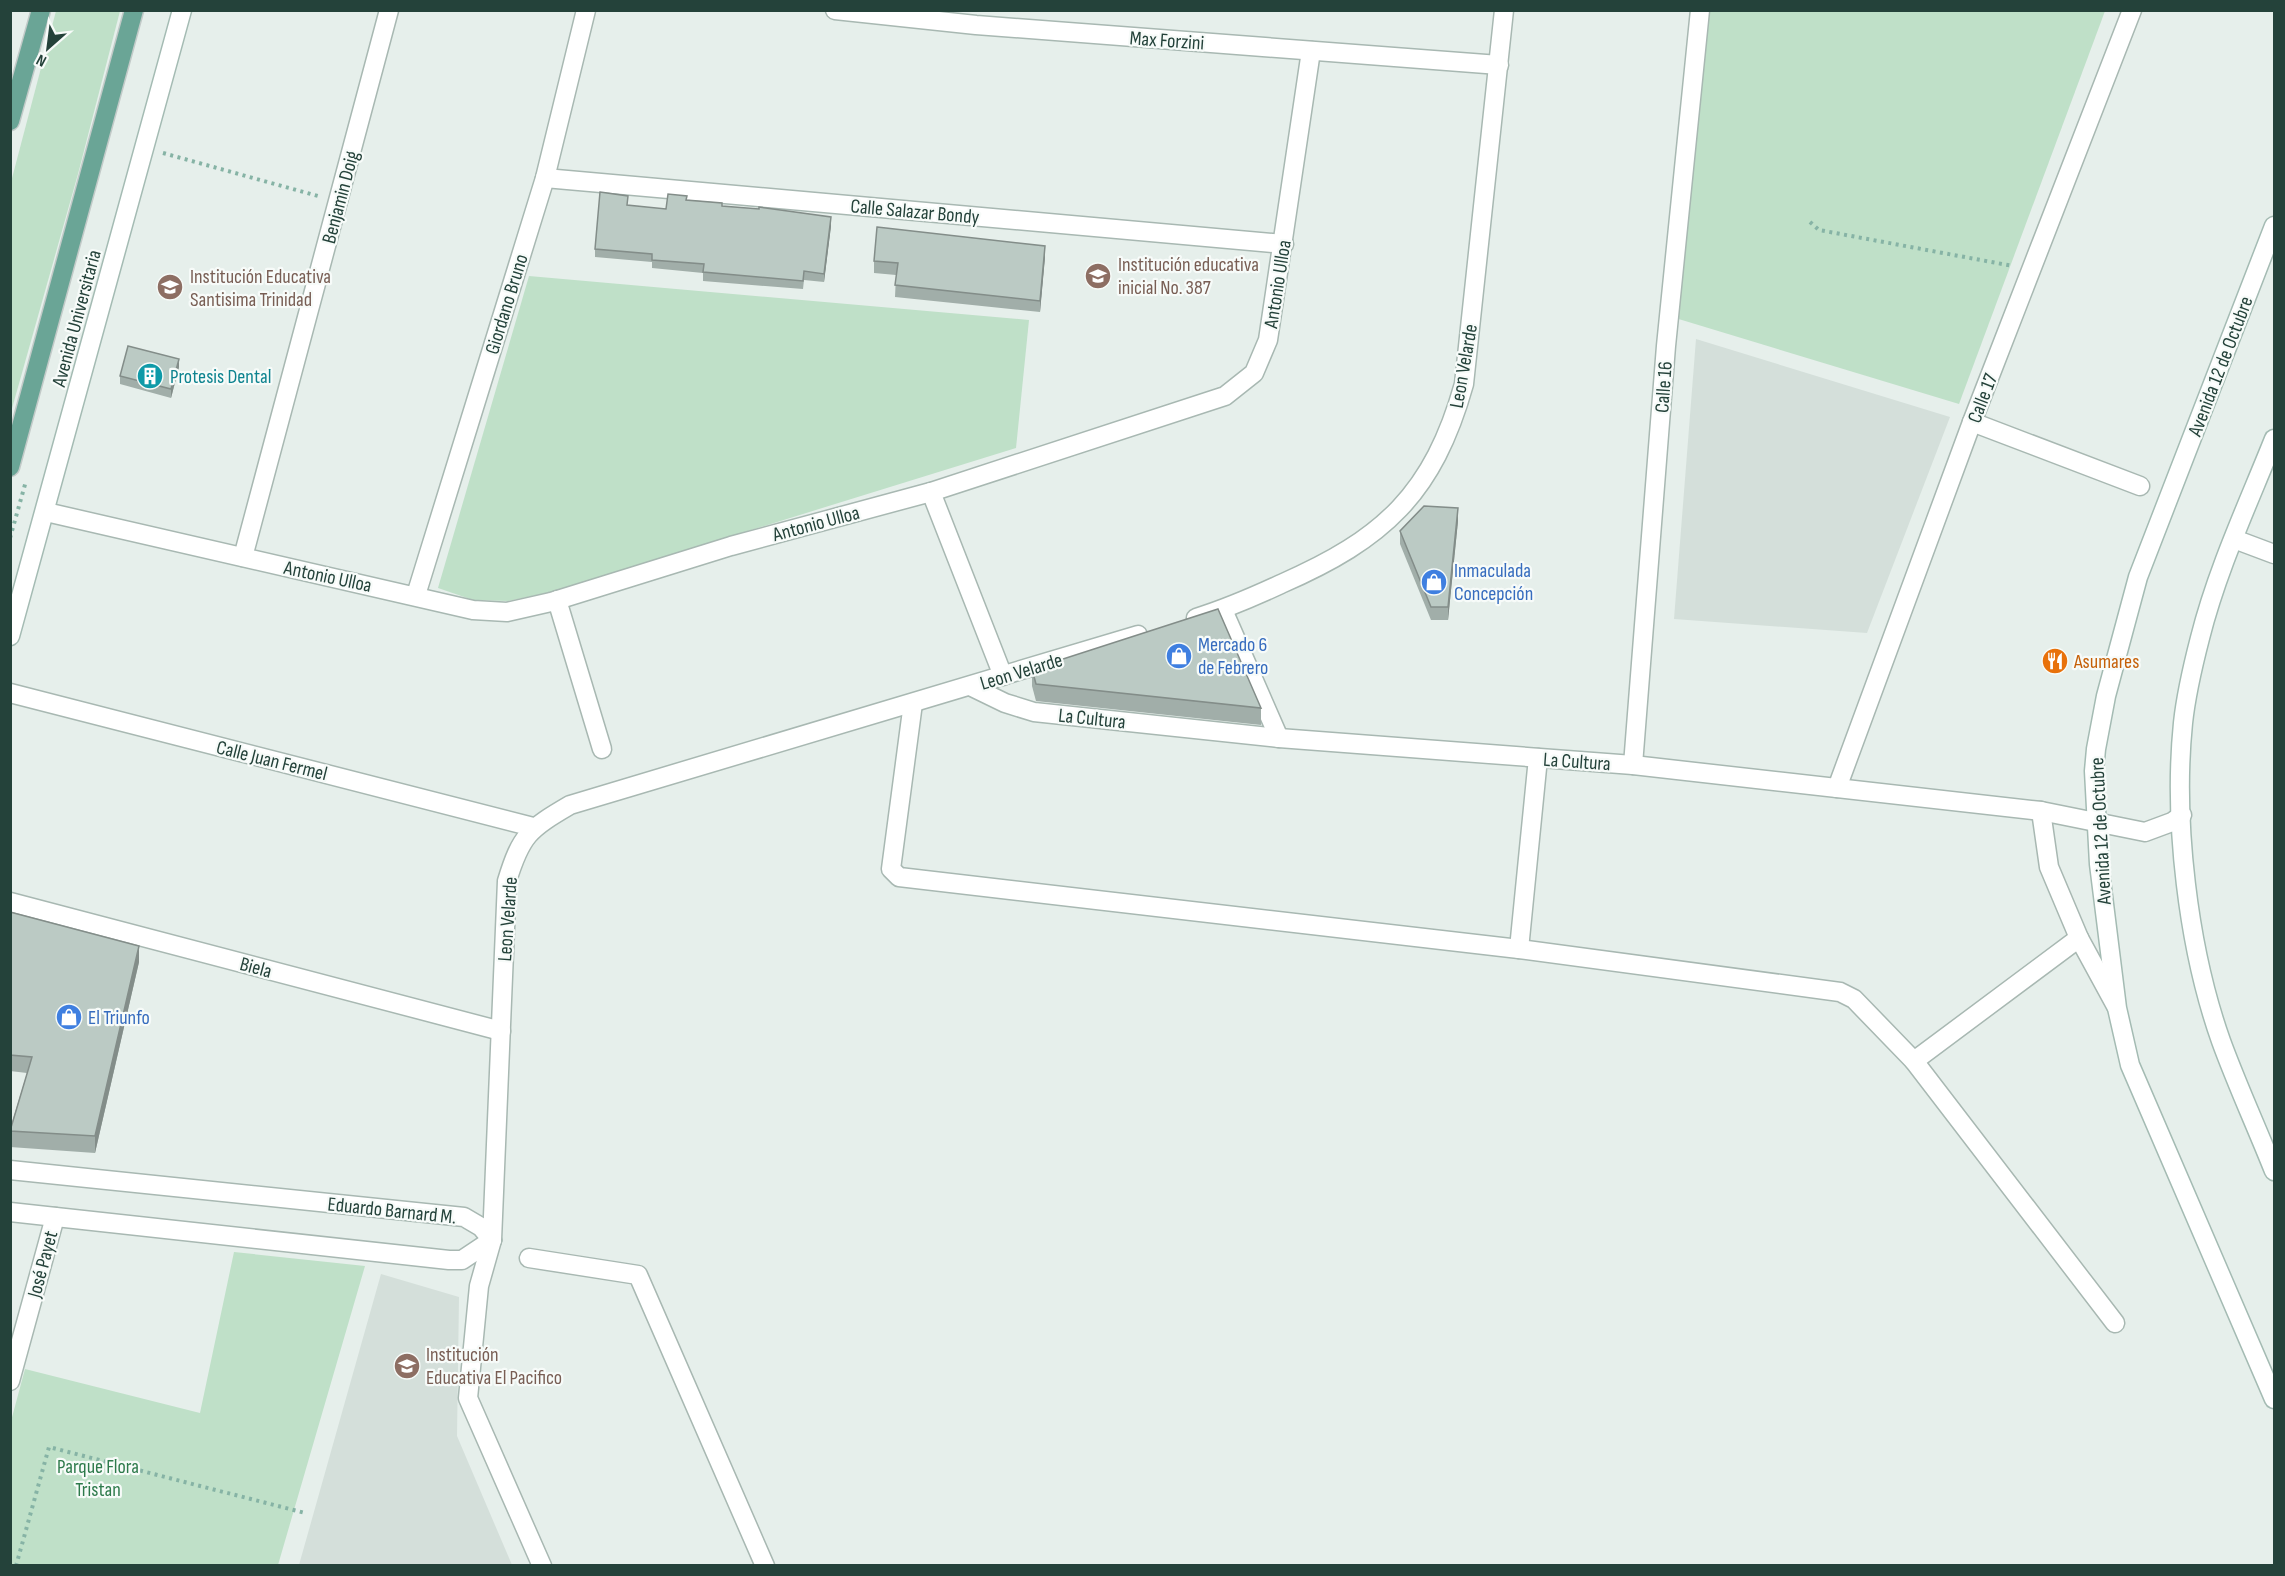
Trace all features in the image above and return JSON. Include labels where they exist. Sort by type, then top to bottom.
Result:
[{"type":"main road","points":[[10,121],[41,10]]},
{"type":"main road","name":"Avenida Universitaria","points":[[10,467],[134,10]]},
{"type":"street","name":"Avenida Universitaria","points":[[10,636],[46,512],[182,10]]},
{"type":"street","name":"Benjamin Doig","points":[[243,557],[389,10]]},
{"type":"street","name":"Giordano Bruno","points":[[416,595],[545,178],[586,10]]},
{"type":"street","name":"Max Forzini","points":[[835,10],[976,25],[1498,66]]},
{"type":"street","name":"Leon Velarde","points":[[1179,623],[1223,610],[1318,568],[1380,529],[1419,487],[1439,453],[1454,418],[1464,384],[1504,10]]},
{"type":"street","name":"Calle 16","points":[[1634,765],[1665,358],[1700,10]]},
{"type":"street","name":"Calle 17","points":[[1837,789],[1972,422],[2133,10]]},
{"type":"street","name":"Antonio Ulloa","points":[[46,512],[416,595],[473,610],[507,612],[557,600],[730,546],[931,492],[1225,396],[1254,373],[1268,340],[1311,51]]},
{"type":"street","name":"Calle Salazar Bondy","points":[[545,178],[1284,244]]},
{"type":"street","name":"Avenida 12 de Octubre","points":[[2274,226],[2138,577],[2106,696],[2096,749],[2096,823],[2117,1008],[2130,1065],[2274,1399]]},
{"type":"street","points":[[1972,422],[2140,486]]},
{"type":"street","points":[[2274,439],[2234,539],[2200,637],[2183,722],[2182,815],[2189,902],[2201,964],[2221,1040],[2274,1171]]},
{"type":"street","points":[[931,492],[1003,676]]},
{"type":"street","points":[[2234,539],[2274,554]]},
{"type":"street","points":[[557,600],[602,749]]},
{"type":"street","points":[[1223,610],[1279,738]]},
{"type":"street","name":"Leon Velarde","points":[[542,1566],[468,1398],[479,1286],[492,1240],[507,881],[516,852],[533,827],[570,806],[1157,630]]},
{"type":"street","name":"La Cultura","points":[[970,686],[1005,703],[1034,712],[1279,738],[1634,765],[2041,811],[2145,832],[2172,822],[2182,815]]},
{"type":"street","name":"Calle Juan Fermel","points":[[10,693],[533,827]]},
{"type":"street","points":[[913,703],[891,869],[899,877],[1519,949],[1840,992],[1854,999],[1914,1061],[2115,1323]]},
{"type":"street","points":[[1519,949],[1538,758]]},
{"type":"street","points":[[2041,811],[2049,867],[2079,938],[2117,1008]]},
{"type":"street","name":"Biela","points":[[10,902],[501,1031]]},
{"type":"street","points":[[1914,1061],[2079,938]]},
{"type":"street","name":"Eduardo Barnard M.","points":[[10,1170],[464,1217],[481,1227],[492,1240]]},
{"type":"street","points":[[10,1212],[449,1260],[462,1260],[492,1240]]},
{"type":"street","name":"José Payet","points":[[10,1381],[54,1216]]},
{"type":"street","points":[[529,1258],[638,1275],[765,1566]]},
{"type":"path","points":[[146,148],[339,201]]},
{"type":"path","points":[[1810,222],[1819,230],[2017,266]]},
{"type":"path","points":[[16,1566],[49,1447],[305,1513]]},
{"type":"shaded area","points":[[1696,339],[1950,417],[1867,633],[1674,619]]},
{"type":"shaded area","name":"Institución Educativa El Pacifico","points":[[381,1274],[459,1297],[457,1436],[512,1565],[299,1565]]},
{"type":"green space","points":[[56,11],[120,11],[78,174],[11,412],[11,182]]},
{"type":"green space","points":[[1702,11],[2105,11],[1959,404],[1672,317]]},
{"type":"green space","points":[[529,276],[1029,320],[1016,448],[551,592],[508,601],[473,600],[438,588]]},
{"type":"green space","name":"Parque Flora Tristan","points":[[234,1252],[365,1266],[278,1565],[11,1565],[11,1421],[25,1369],[200,1413]]},
{"type":"building","points":[[600,192],[628,196],[627,205],[666,209],[668,194],[687,196],[686,200],[722,203],[722,206],[759,209],[759,207],[831,217],[824,274],[804,271],[803,281],[703,272],[704,264],[652,260],[652,254],[595,249]]},
{"type":"building","points":[[877,227],[1045,246],[1040,301],[895,285],[898,263],[874,261]]},
{"type":"building","name":"Protesis Dental","points":[[128,346],[179,359],[171,389],[120,376]]},
{"type":"building","name":"Inmaculada Concepción","points":[[1424,506],[1458,508],[1448,607],[1431,607],[1400,531]]},
{"type":"building","name":"Mercado 6 de Febrero","points":[[1218,609],[1261,708],[1036,684],[1032,669]]},
{"type":"building","name":"El Triunfo","points":[[10,912],[139,946],[95,1136],[10,1131],[32,1057],[10,1055]]},
{"type":"place","name":"Institución educativa inicial No. 387","points":[[1098,276]]},
{"type":"place","name":"Institución Educativa Santisima Trinidad","points":[[170,287]]},
{"type":"place","name":"Protesis Dental","points":[[150,376]]},
{"type":"place","name":"Inmaculada Concepción","points":[[1434,582]]},
{"type":"place","name":"Mercado 6 de Febrero","points":[[1179,656]]},
{"type":"place","name":"Asumares","points":[[2055,661]]},
{"type":"place","name":"El Triunfo","points":[[69,1017]]},
{"type":"place","name":"Institución Educativa El Pacifico","points":[[407,1366]]}]
